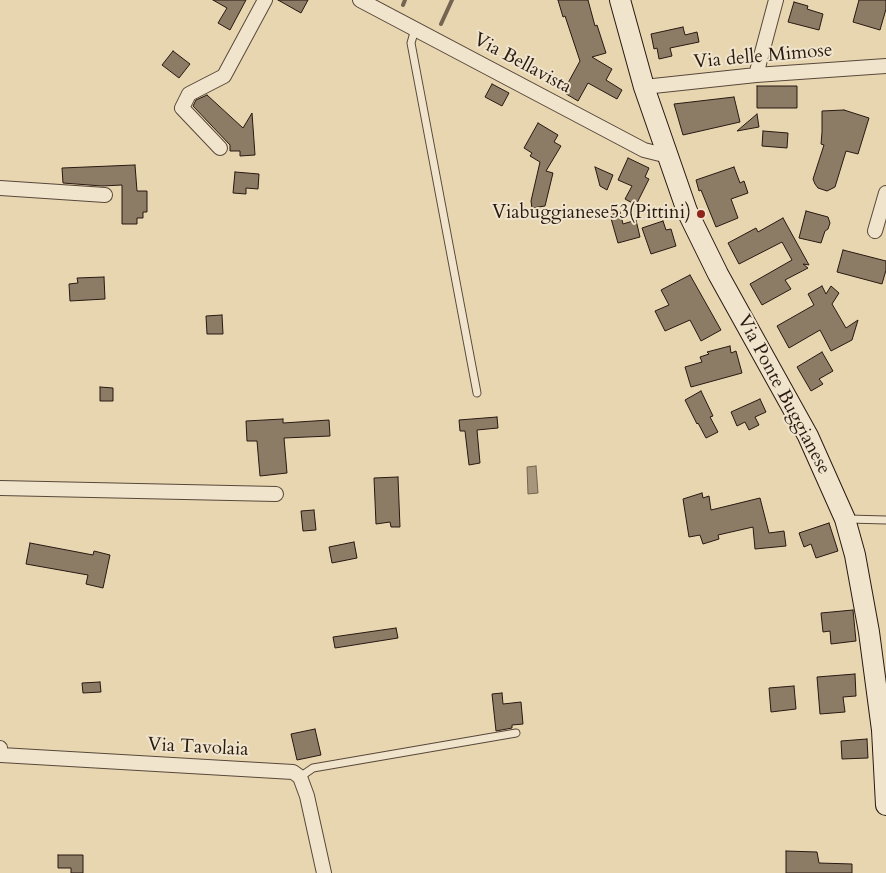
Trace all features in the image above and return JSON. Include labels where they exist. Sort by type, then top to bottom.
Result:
[{"type":"main road","name":"Via Ponte Buggianese","points":[[620,0],[644,87],[687,212],[718,274],[808,436],[845,519],[855,555],[869,632],[882,730],[886,804]]},
{"type":"street","points":[[220,148],[182,108],[189,94],[224,76],[265,0]]},
{"type":"street","name":"Via Bellavista","points":[[360,0],[644,150],[668,156]]},
{"type":"street","points":[[756,75],[776,0]]},
{"type":"street","name":"Via delle Mimose","points":[[644,87],[756,75],[886,66]]},
{"type":"street","points":[[0,188],[105,195]]},
{"type":"street","points":[[875,230],[886,193]]},
{"type":"street","points":[[0,488],[276,494]]},
{"type":"street","name":"Via Tavolaia","points":[[0,748],[1,755],[293,772],[300,777]]},
{"type":"street","points":[[300,777],[324,873]]},
{"type":"lane","points":[[415,29],[410,43],[477,393]]},
{"type":"lane","points":[[845,519],[886,520]]},
{"type":"lane","points":[[300,777],[313,768],[516,733]]},
{"type":"shaded area","points":[[536,466],[538,493],[528,494],[527,467]]},
{"type":"building","points":[[213,0],[246,0],[230,30],[218,23],[227,8]]},
{"type":"building","points":[[278,0],[308,0],[301,13]]},
{"type":"building","points":[[558,0],[588,0],[595,26],[597,25],[606,53],[592,57],[612,69],[606,80],[622,90],[617,99],[588,83],[578,101],[563,92],[580,61]]},
{"type":"building","points":[[859,0],[886,0],[886,9],[880,30],[853,22]]},
{"type":"building","points":[[794,2],[808,6],[807,9],[823,14],[819,30],[788,22]]},
{"type":"building","points":[[683,27],[685,35],[697,32],[699,42],[670,48],[672,56],[659,59],[657,48],[654,49],[651,34]]},
{"type":"building","points":[[173,51],[190,64],[179,78],[162,65]]},
{"type":"building","points":[[492,84],[509,93],[502,106],[485,97]]},
{"type":"building","points":[[757,86],[797,86],[797,108],[757,108]]},
{"type":"building","points":[[207,95],[243,128],[252,113],[255,155],[240,156],[240,151],[230,151],[230,145],[193,106],[196,100]]},
{"type":"building","points":[[734,97],[740,122],[683,135],[674,104]]},
{"type":"building","points":[[844,110],[869,118],[858,154],[846,151],[835,187],[827,191],[818,188],[813,179],[824,145],[821,144],[822,111]]},
{"type":"building","points":[[757,114],[759,127],[737,131]]},
{"type":"building","points":[[538,123],[558,135],[554,142],[561,146],[546,171],[553,173],[545,206],[532,208],[531,201],[540,162],[530,156],[532,153],[524,148]]},
{"type":"building","points":[[763,131],[788,133],[787,148],[762,146]]},
{"type":"building","points":[[628,158],[649,168],[645,177],[649,179],[636,205],[625,199],[632,186],[618,180]]},
{"type":"building","points":[[135,165],[137,191],[147,191],[147,212],[143,212],[143,218],[137,218],[137,224],[122,224],[122,185],[102,186],[63,183],[62,168]]},
{"type":"building","points":[[595,167],[613,175],[607,190],[600,186]]},
{"type":"building","points":[[734,167],[740,183],[744,181],[748,193],[731,199],[738,218],[716,227],[701,190],[699,191],[696,180]]},
{"type":"building","points":[[235,172],[259,174],[258,189],[246,188],[246,194],[233,193]]},
{"type":"building","points":[[806,211],[828,217],[830,223],[821,243],[799,238]]},
{"type":"building","points":[[620,212],[623,224],[636,220],[640,237],[618,243],[610,215]]},
{"type":"building","points":[[783,218],[809,265],[803,264],[808,268],[785,280],[791,289],[762,305],[750,284],[792,260],[782,242],[739,264],[728,243],[756,228],[758,232]]},
{"type":"building","points":[[663,221],[666,230],[671,229],[676,246],[651,254],[642,228]]},
{"type":"building","points":[[843,250],[886,261],[886,270],[882,284],[837,272]]},
{"type":"building","points":[[690,275],[721,330],[701,341],[690,320],[665,331],[655,311],[669,305],[661,290]]},
{"type":"building","points":[[104,277],[105,299],[70,301],[69,284],[78,283],[77,278]]},
{"type":"building","points":[[822,286],[826,294],[831,286],[839,293],[832,304],[846,328],[858,320],[852,340],[831,351],[820,330],[789,348],[777,326],[814,305],[808,294]]},
{"type":"building","points":[[222,315],[223,334],[207,334],[206,316]]},
{"type":"building","points":[[730,346],[731,353],[736,351],[742,373],[691,387],[685,367],[702,362],[700,357],[709,354],[707,352]]},
{"type":"building","points":[[822,352],[833,371],[819,379],[823,384],[811,391],[797,367]]},
{"type":"building","points":[[100,387],[113,388],[113,401],[100,401]]},
{"type":"building","points":[[701,391],[713,416],[710,417],[718,432],[706,438],[685,400]]},
{"type":"building","points":[[760,399],[766,412],[755,417],[759,425],[749,430],[745,422],[737,426],[731,412]]},
{"type":"building","points":[[497,417],[498,428],[477,430],[480,463],[469,465],[465,431],[460,431],[459,420]]},
{"type":"building","points":[[283,419],[283,423],[329,420],[330,436],[284,438],[287,473],[260,476],[257,441],[247,441],[246,421]]},
{"type":"building","points":[[398,477],[400,527],[391,527],[390,522],[376,524],[374,478]]},
{"type":"building","points":[[702,493],[703,498],[709,496],[711,510],[760,498],[769,533],[784,531],[786,546],[755,549],[753,527],[718,535],[719,539],[703,544],[700,535],[689,537],[683,499]]},
{"type":"building","points":[[314,510],[316,530],[303,531],[301,511]]},
{"type":"building","points":[[829,523],[838,551],[816,558],[811,544],[804,547],[799,533]]},
{"type":"building","points":[[354,542],[357,558],[332,563],[329,547]]},
{"type":"building","points":[[30,543],[93,555],[94,551],[110,555],[103,588],[86,584],[88,575],[26,564]]},
{"type":"building","points":[[853,610],[856,641],[831,644],[830,631],[823,632],[821,613]]},
{"type":"building","points":[[396,628],[398,638],[335,648],[333,637]]},
{"type":"building","points":[[855,674],[856,696],[843,697],[845,712],[820,714],[817,677]]},
{"type":"building","points":[[100,682],[101,692],[83,693],[82,683]]},
{"type":"building","points":[[794,686],[796,709],[771,712],[769,688]]},
{"type":"building","points":[[502,693],[503,704],[521,702],[523,724],[512,725],[512,728],[496,731],[492,694]]},
{"type":"building","points":[[315,729],[321,755],[297,760],[291,734]]},
{"type":"building","points":[[867,739],[868,758],[842,759],[841,741]]},
{"type":"building","points":[[786,851],[817,852],[819,863],[852,864],[852,873],[786,873]]},
{"type":"building","points":[[58,855],[83,855],[83,873],[71,873],[71,868],[58,868]]},
{"type":"waterway","points":[[403,5],[405,0]]},
{"type":"waterway","points":[[441,24],[452,0]]},
{"type":"place","name":"Viabuggianese53(Pittini)","points":[[701,214]]}]
